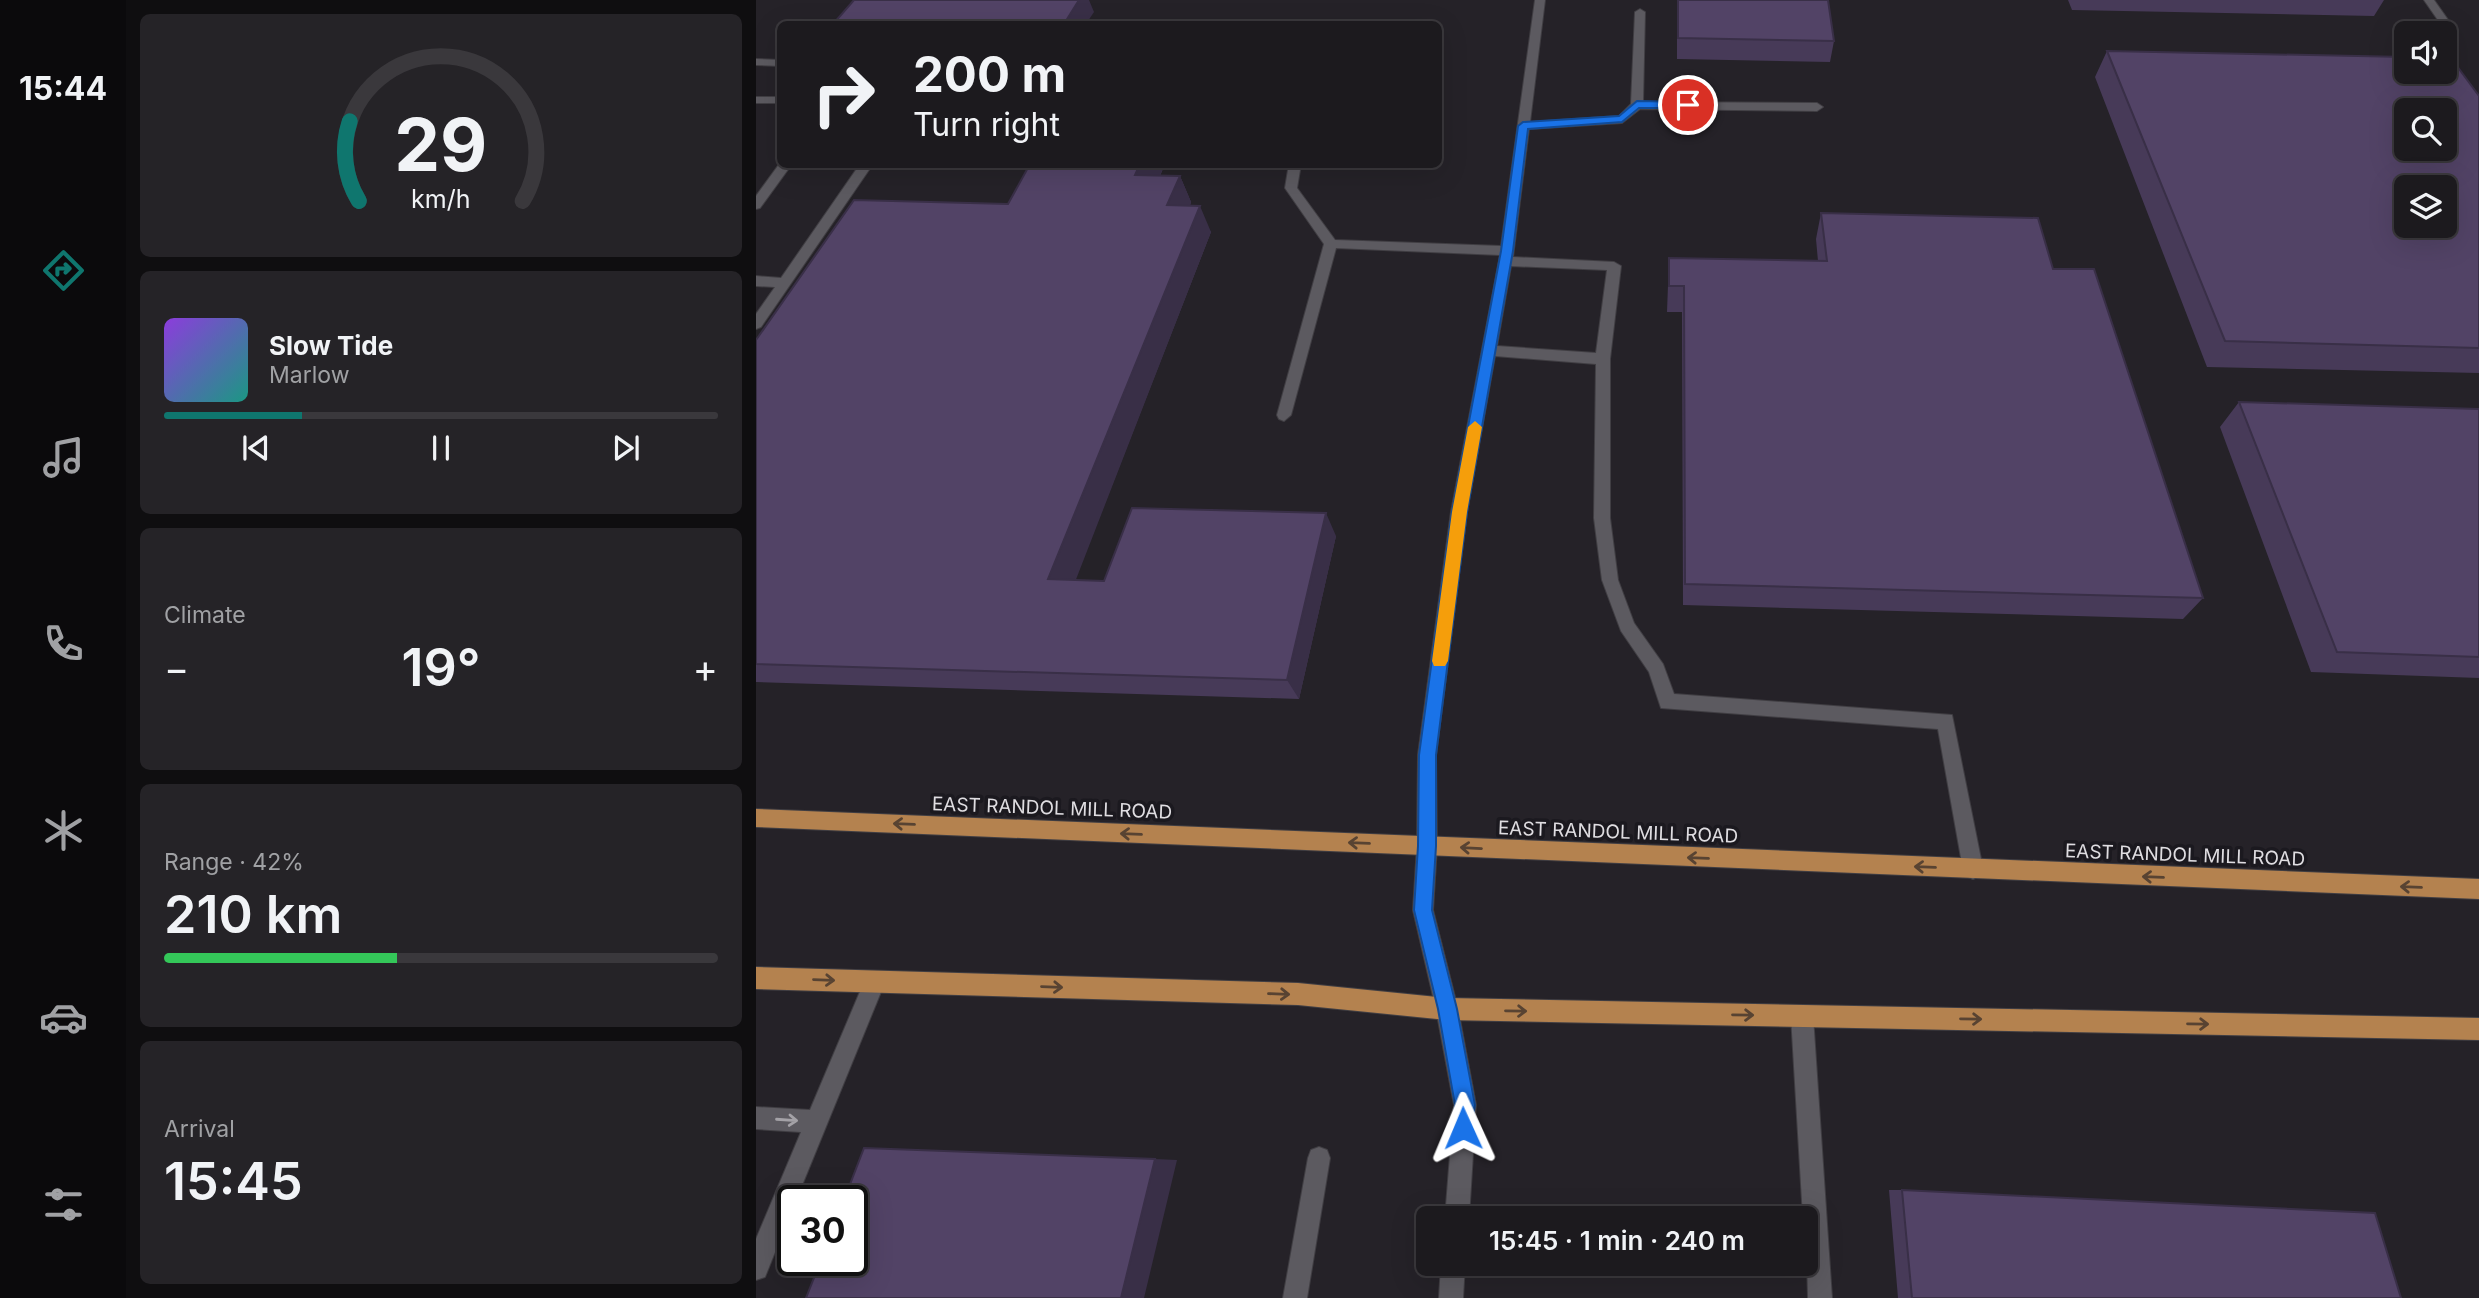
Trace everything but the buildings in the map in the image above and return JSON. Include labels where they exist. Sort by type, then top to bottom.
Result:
[{"type":"main road","name":"EAST RANDOL MILL ROAD","points":[[756,818],[2479,889]]},
{"type":"main road","points":[[756,978],[1298,994],[1447,1009],[2479,1029]]},
{"type":"street","points":[[1458,1206],[1465,1105],[1447,1009],[1423,910],[1427,846],[1427,755],[1460,512],[1506,256],[1540,0]]},
{"type":"street","points":[[2429,0],[2444,21]]},
{"type":"street","points":[[1523,126],[1622,119],[1637,104],[1640,12]]},
{"type":"street","points":[[756,62],[777,63]]},
{"type":"street","points":[[756,100],[777,100]]},
{"type":"street","points":[[1637,104],[1817,107]]},
{"type":"street","points":[[756,205],[783,168]]},
{"type":"street","points":[[756,324],[864,168]]},
{"type":"street","points":[[1294,168],[1291,188],[1331,244]]},
{"type":"street","points":[[1331,244],[1614,266],[1603,359],[1602,518],[1610,580],[1627,626],[1657,669],[1667,702],[1946,721],[1973,869]]},
{"type":"street","points":[[1284,415],[1331,244]]},
{"type":"street","points":[[756,281],[785,283]]},
{"type":"street","points":[[1489,351],[1603,359]]},
{"type":"street","points":[[756,1268],[874,982]]},
{"type":"street","points":[[1802,1016],[1820,1298]]},
{"type":"street","points":[[756,1118],[818,1122]]},
{"type":"street","points":[[1295,1298],[1319,1158]]},
{"type":"street","points":[[1451,1298],[1452,1276]]},
{"type":"slow traffic","points":[[1440,661],[1460,512],[1475,427]]},
{"type":"route","points":[[1463,1128],[1465,1105],[1447,1009],[1423,910],[1427,846],[1427,755],[1460,512],[1507,251],[1523,126],[1622,119],[1637,104],[1688,105]]}]
